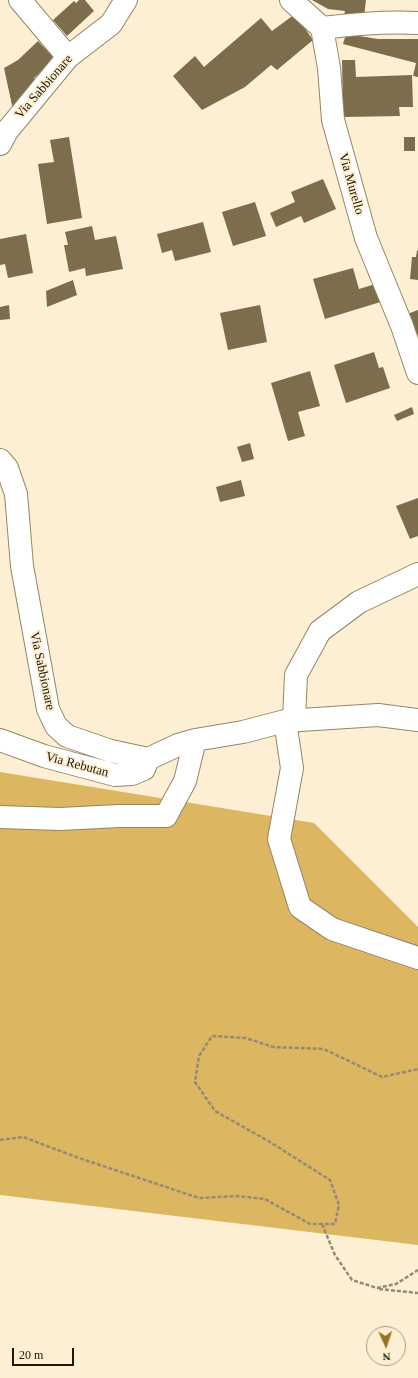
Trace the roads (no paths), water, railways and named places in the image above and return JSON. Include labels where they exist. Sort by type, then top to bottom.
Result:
[{"type":"street","points":[[20,0],[68,57]]},
{"type":"street","name":"Via Sabbionare","points":[[2,137],[68,57],[111,24],[126,0]]},
{"type":"street","points":[[291,0],[322,28],[361,24],[401,22],[418,23]]},
{"type":"street","name":"Via Murello","points":[[322,28],[329,68],[332,116],[335,128],[366,238],[402,326],[418,373]]},
{"type":"street","name":"Via Sabbionare","points":[[0,460],[8,468],[16,494],[22,566],[48,709],[56,726],[67,736],[83,743],[148,759]]},
{"type":"street","points":[[418,574],[360,602],[320,631],[296,675],[290,721],[292,768],[279,839],[300,907],[332,929],[418,958]]},
{"type":"street","points":[[148,759],[178,745],[195,740],[243,732],[290,721],[378,715],[418,720]]},
{"type":"street","name":"Via Rebutan","points":[[0,740],[44,756],[115,775],[132,774],[144,769],[148,759]]},
{"type":"street","points":[[0,817],[60,819],[119,816],[166,816],[185,781],[195,740]]}]
